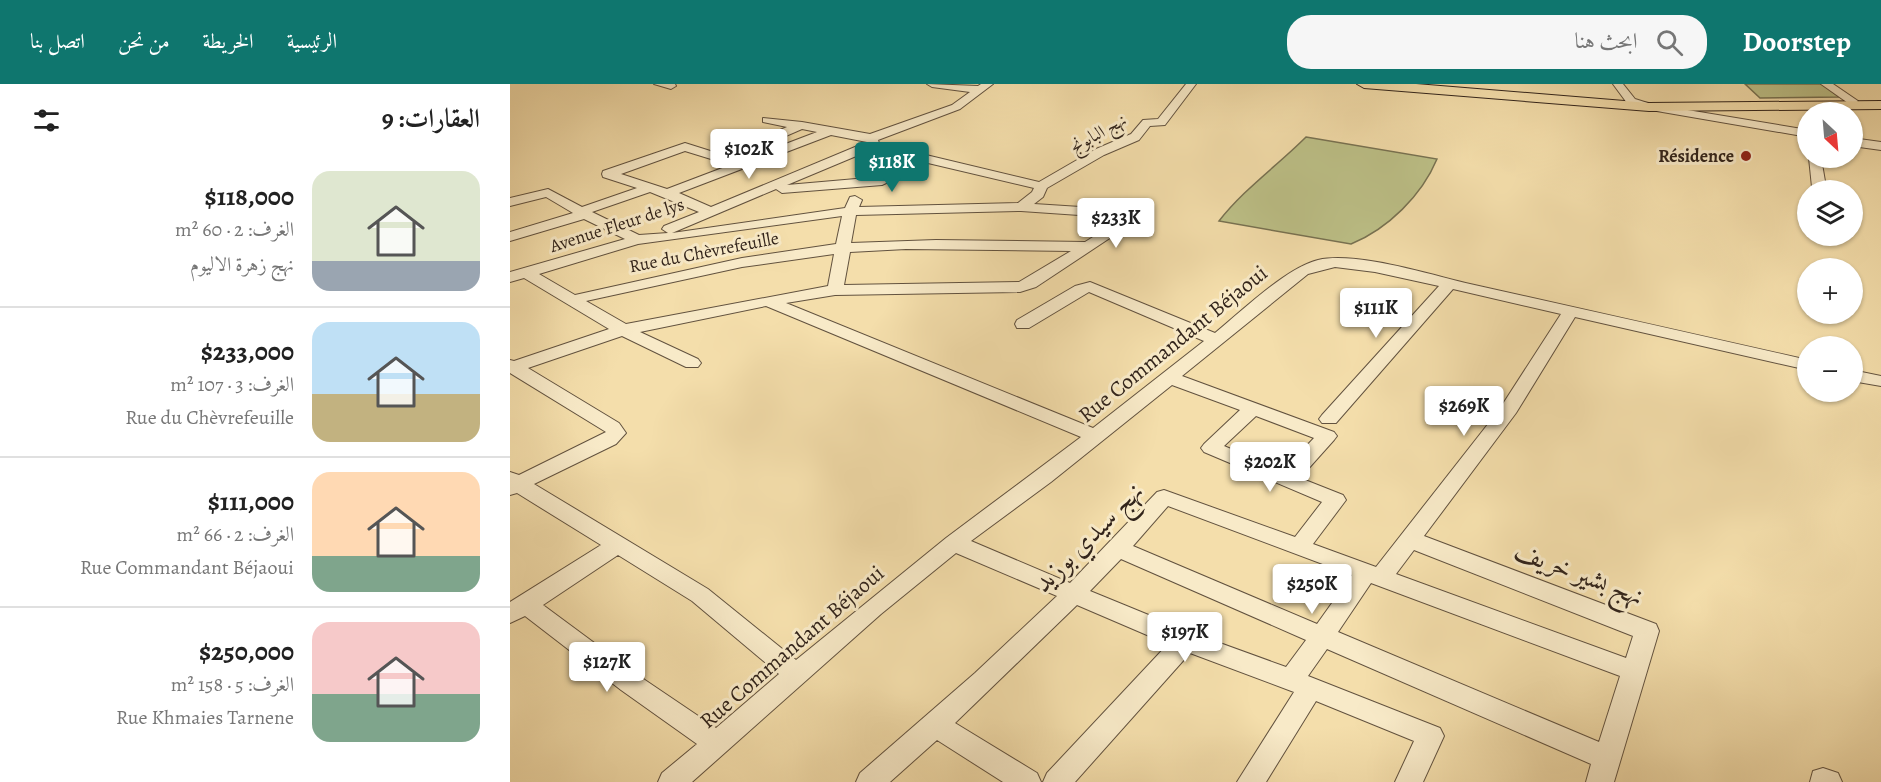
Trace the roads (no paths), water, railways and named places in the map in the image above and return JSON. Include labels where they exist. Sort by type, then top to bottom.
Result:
[{"type":"main road","points":[[1364,84],[1649,107],[1881,105]]},
{"type":"main road","points":[[1404,84],[1631,101],[1881,100]]},
{"type":"street","points":[[659,84],[671,86]]},
{"type":"street","points":[[932,84],[984,87]]},
{"type":"street","name":"نهج البابونج","points":[[1041,186],[1100,152],[1135,136],[1147,122],[1161,123],[1191,84]]},
{"type":"street","points":[[1618,84],[1631,101],[1649,107],[1797,132]]},
{"type":"street","points":[[1826,84],[1852,101]]},
{"type":"street","name":"Avenue Fleur de lys","points":[[518,274],[638,240],[712,212],[868,146],[873,143],[871,138],[956,107],[984,87]]},
{"type":"street","points":[[767,120],[871,138]]},
{"type":"street","points":[[510,237],[582,213],[724,159],[802,125]]},
{"type":"street","points":[[667,194],[832,130]]},
{"type":"street","points":[[1863,144],[1881,146]]},
{"type":"street","points":[[712,212],[649,187],[608,174],[685,147],[724,159]]},
{"type":"street","points":[[835,290],[845,248],[850,211],[856,199],[866,189],[926,159],[1041,186],[1038,194],[1022,207]]},
{"type":"street","points":[[764,191],[882,181]]},
{"type":"street","points":[[510,202],[548,193],[582,213],[638,240],[662,239],[850,211],[1022,207],[1132,216],[1133,218],[1030,284],[1020,287],[992,289],[880,287],[835,290],[623,330],[511,367]]},
{"type":"street","name":"Rue du Chèvrefeuille","points":[[572,300],[724,267],[845,248],[905,245],[1088,247]]},
{"type":"street","name":"Rue Commandant Béjaoui","points":[[672,782],[795,674],[954,543],[1044,477],[1168,376],[1303,271],[1321,264],[1351,262],[1797,363]]},
{"type":"street","points":[[518,274],[572,300],[623,330],[692,363]]},
{"type":"street","points":[[1329,419],[1450,283]]},
{"type":"street","points":[[1023,324],[1081,289],[1090,287],[1215,339]]},
{"type":"street","points":[[767,301],[1095,436]]},
{"type":"street","points":[[1251,782],[1323,636],[1374,575],[1409,539],[1507,413],[1570,312]]},
{"type":"street","points":[[511,367],[612,427],[616,433],[609,440],[513,484]]},
{"type":"street","points":[[1168,376],[1328,436],[1287,479]]},
{"type":"street","points":[[1863,377],[1881,381]]},
{"type":"street","points":[[1252,408],[1211,448],[1335,500],[1299,547]]},
{"type":"street","points":[[513,484],[700,595],[795,674]]},
{"type":"street","name":"نهج سيدي بوزيد","points":[[870,782],[1037,632],[1119,549],[1164,497],[1634,671]]},
{"type":"street","name":"نهج بشير خريف","points":[[1409,539],[1647,631],[1603,770]]},
{"type":"street","points":[[954,543],[1186,641],[1430,736],[1416,780]]},
{"type":"street","points":[[618,545],[518,609],[717,743]]},
{"type":"street","points":[[1119,549],[1323,636],[1603,770]]},
{"type":"street","points":[[1057,782],[1186,641]]},
{"type":"street","points":[[936,725],[1026,782]]},
{"type":"place","name":"Résidence","points":[[1746,156]]}]
